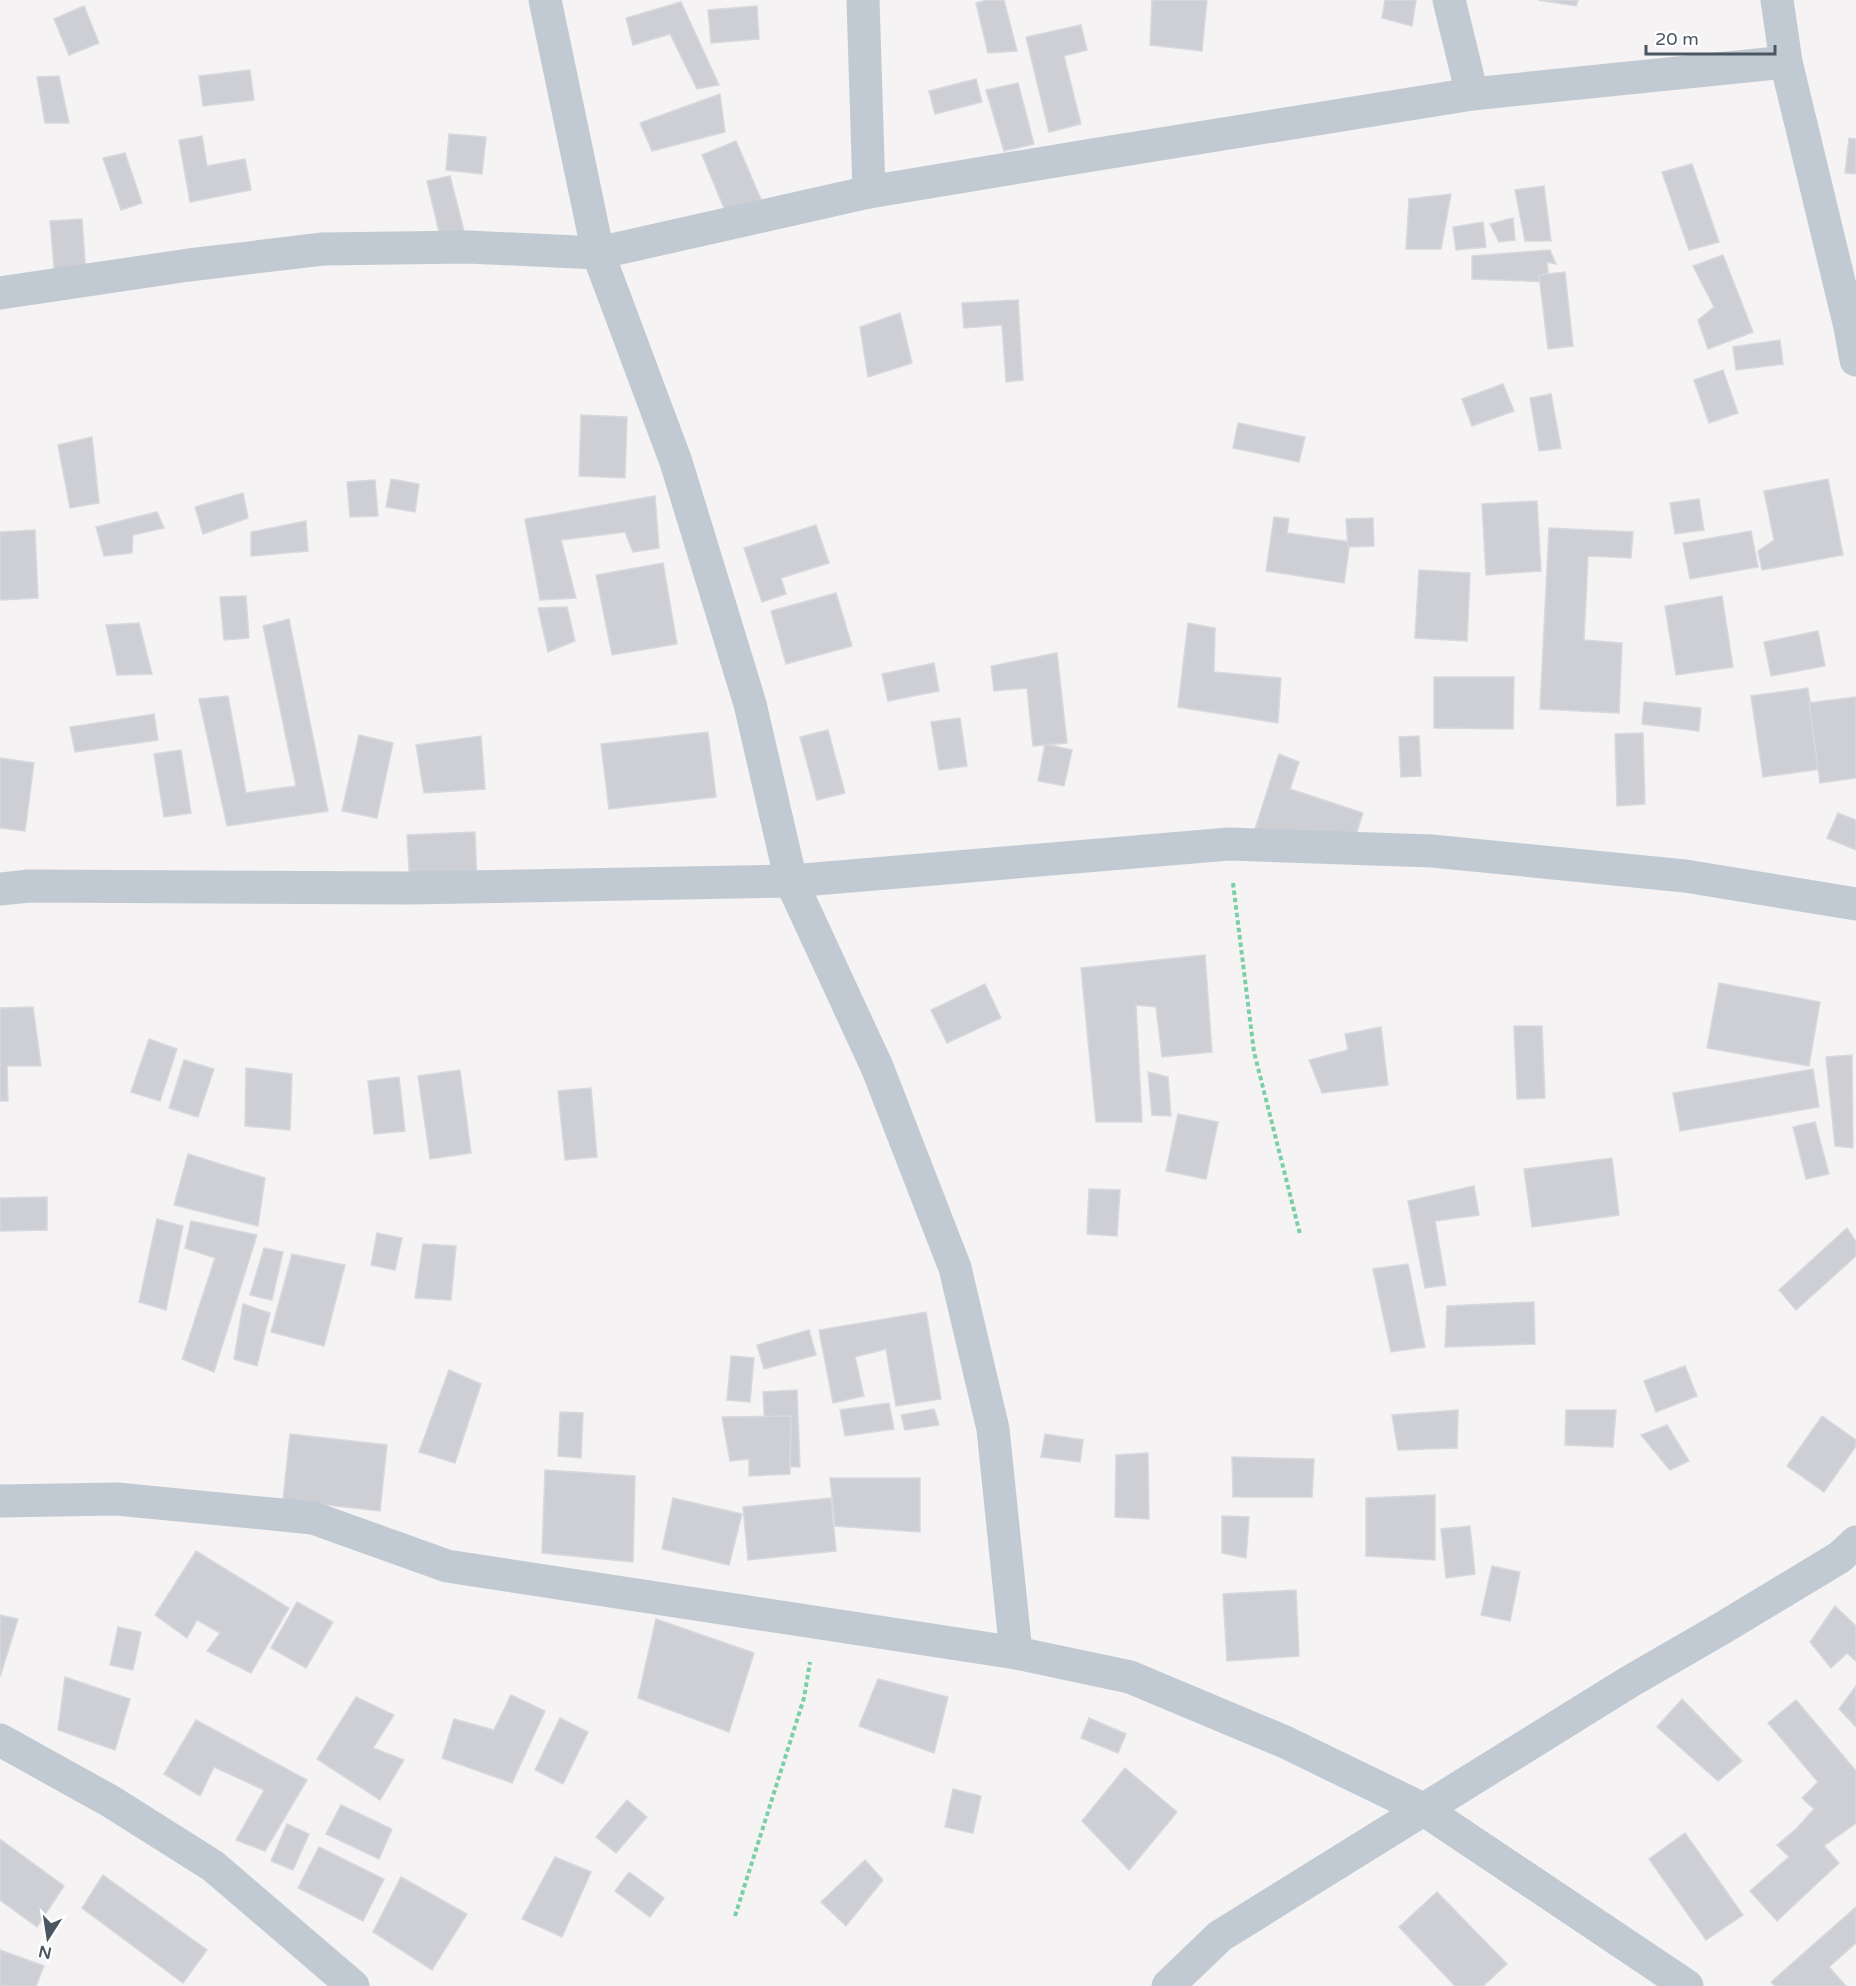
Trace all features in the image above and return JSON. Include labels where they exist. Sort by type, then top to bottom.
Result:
[{"type":"street","points":[[545,0],[598,254],[676,462],[750,704],[791,881],[877,1067],[955,1268],[993,1429],[1016,1653]]},
{"type":"street","points":[[863,0],[869,192]]},
{"type":"street","points":[[1449,0],[1472,94]]},
{"type":"street","points":[[1777,0],[1785,63],[1850,327],[1856,360]]},
{"type":"street","points":[[0,293],[189,265],[323,249],[468,247],[598,254],[869,192],[1472,94],[1785,63]]},
{"type":"street","points":[[0,889],[29,886],[410,888],[791,881],[1228,844],[1432,851],[1685,876],[1856,904]]},
{"type":"street","points":[[0,1501],[117,1499],[313,1518],[447,1566],[1016,1653],[1130,1677],[1285,1742],[1423,1809],[1687,1986]]},
{"type":"street","points":[[1168,1986],[1220,1936],[1629,1682],[1840,1557],[1856,1542]]},
{"type":"street","points":[[0,1740],[110,1802],[213,1866],[353,1986]]},
{"type":"path","points":[[1228,844],[1254,1052],[1300,1234]]},
{"type":"path","points":[[735,1916],[804,1698],[817,1623]]},
{"type":"building","points":[[987,0],[1004,0],[1017,51],[988,53],[976,3]]},
{"type":"building","points":[[1152,0],[1207,0],[1202,51],[1150,45]]},
{"type":"building","points":[[1385,0],[1416,0],[1412,26],[1382,18]]},
{"type":"building","points":[[1538,0],[1578,0],[1576,6]]},
{"type":"building","points":[[681,2],[719,85],[697,89],[670,34],[633,45],[626,18]]},
{"type":"building","points":[[84,6],[99,43],[69,55],[54,19]]},
{"type":"building","points":[[757,6],[759,39],[711,43],[708,10]]},
{"type":"building","points":[[1081,25],[1087,50],[1064,56],[1081,124],[1049,132],[1026,37]]},
{"type":"building","points":[[250,70],[254,100],[203,106],[199,76]]},
{"type":"building","points":[[59,76],[69,123],[45,123],[37,77]]},
{"type":"building","points":[[976,79],[982,102],[935,114],[929,91]]},
{"type":"building","points":[[1018,83],[1034,144],[1004,151],[986,90]]},
{"type":"building","points":[[720,94],[725,132],[652,151],[640,123]]},
{"type":"building","points":[[449,134],[486,137],[482,174],[446,170]]},
{"type":"building","points":[[202,136],[207,166],[245,159],[251,190],[190,202],[179,140]]},
{"type":"building","points":[[1849,138],[1856,139],[1856,174],[1845,173]]},
{"type":"building","points":[[736,141],[763,204],[726,213],[702,155]]},
{"type":"building","points":[[125,153],[142,203],[121,210],[103,158]]},
{"type":"building","points":[[1692,164],[1719,242],[1689,250],[1662,172]]},
{"type":"building","points":[[450,176],[464,231],[440,236],[427,181]]},
{"type":"building","points":[[1544,186],[1551,241],[1525,241],[1515,190]]},
{"type":"building","points":[[1451,194],[1441,249],[1406,249],[1409,199]]},
{"type":"building","points":[[1513,218],[1515,240],[1499,242],[1490,224]]},
{"type":"building","points":[[82,219],[86,276],[55,278],[50,221]]},
{"type":"building","points":[[1483,222],[1486,247],[1456,250],[1453,227]]},
{"type":"building","points":[[1550,250],[1556,264],[1547,262],[1549,282],[1472,279],[1472,256]]},
{"type":"building","points":[[1723,255],[1753,332],[1708,349],[1698,320],[1714,307],[1693,266]]},
{"type":"building","points":[[1565,272],[1573,346],[1548,349],[1539,275]]},
{"type":"building","points":[[1018,300],[1023,380],[1006,382],[1002,325],[964,328],[962,303]]},
{"type":"building","points":[[900,313],[912,363],[868,377],[860,327]]},
{"type":"building","points":[[1780,340],[1783,364],[1736,370],[1733,347]]},
{"type":"building","points":[[1723,370],[1738,413],[1709,423],[1694,380]]},
{"type":"building","points":[[1503,384],[1514,411],[1472,426],[1462,399]]},
{"type":"building","points":[[1551,394],[1561,448],[1539,451],[1530,398]]},
{"type":"building","points":[[581,415],[627,417],[625,478],[579,476]]},
{"type":"building","points":[[1238,423],[1305,437],[1299,462],[1233,448]]},
{"type":"building","points":[[92,437],[99,503],[70,508],[58,445]]},
{"type":"building","points":[[391,479],[419,484],[415,512],[386,507]]},
{"type":"building","points":[[1828,479],[1843,555],[1762,570],[1758,551],[1774,540],[1764,491]]},
{"type":"building","points":[[375,480],[378,516],[350,517],[347,482]]},
{"type":"building","points":[[243,493],[248,518],[203,534],[195,507]]},
{"type":"building","points":[[655,496],[659,548],[633,552],[625,532],[561,540],[576,598],[540,600],[525,519]]},
{"type":"building","points":[[1699,499],[1704,530],[1675,534],[1670,503]]},
{"type":"building","points":[[1537,501],[1541,571],[1486,575],[1482,504]]},
{"type":"building","points":[[157,512],[164,528],[133,535],[132,553],[104,556],[96,527]]},
{"type":"building","points":[[1274,517],[1289,519],[1287,533],[1350,542],[1344,583],[1266,571]]},
{"type":"building","points":[[1373,518],[1374,546],[1348,547],[1346,519]]},
{"type":"building","points":[[306,521],[308,551],[251,556],[251,532]]},
{"type":"building","points":[[816,525],[829,563],[781,578],[786,594],[762,602],[744,548]]},
{"type":"building","points":[[1549,528],[1633,532],[1631,558],[1588,556],[1584,640],[1622,643],[1619,713],[1540,709]]},
{"type":"building","points":[[35,530],[38,598],[0,600],[0,532]]},
{"type":"building","points":[[1751,531],[1758,567],[1690,579],[1683,543]]},
{"type":"building","points":[[663,563],[677,644],[612,655],[596,575]]},
{"type":"building","points":[[1419,570],[1470,573],[1467,641],[1415,638]]},
{"type":"building","points":[[836,593],[852,646],[786,664],[771,611]]},
{"type":"building","points":[[246,596],[249,638],[224,640],[220,597]]},
{"type":"building","points":[[1722,596],[1733,667],[1676,675],[1665,606]]},
{"type":"building","points":[[567,607],[575,641],[548,652],[538,608]]},
{"type":"building","points":[[289,619],[328,811],[227,826],[199,699],[228,696],[246,793],[296,786],[263,626]]},
{"type":"building","points":[[139,623],[152,674],[117,675],[106,625]]},
{"type":"building","points":[[1188,623],[1215,628],[1214,672],[1281,678],[1278,723],[1178,707]]},
{"type":"building","points":[[1818,631],[1825,666],[1771,676],[1764,642]]},
{"type":"building","points":[[1057,653],[1067,743],[1033,746],[1027,688],[994,691],[991,666]]},
{"type":"building","points":[[934,663],[939,691],[888,701],[882,674]]},
{"type":"building","points":[[1434,677],[1514,677],[1513,729],[1434,728]]},
{"type":"building","points":[[1808,688],[1820,769],[1763,777],[1751,696]]},
{"type":"building","points":[[1856,697],[1856,778],[1820,783],[1809,703]]},
{"type":"building","points":[[1644,702],[1701,708],[1699,731],[1642,724]]},
{"type":"building","points":[[154,714],[158,740],[75,752],[70,727]]},
{"type":"building","points":[[960,718],[967,766],[939,770],[931,722]]},
{"type":"building","points":[[828,730],[845,793],[817,800],[800,737]]},
{"type":"building","points":[[708,732],[716,797],[609,809],[601,744]]},
{"type":"building","points":[[1643,733],[1645,804],[1617,806],[1615,734]]},
{"type":"building","points":[[359,735],[393,743],[377,818],[342,811]]},
{"type":"building","points":[[481,736],[485,789],[424,793],[416,745]]},
{"type":"building","points":[[1419,736],[1421,776],[1401,777],[1399,737]]},
{"type":"building","points":[[1045,744],[1072,750],[1064,786],[1038,781]]},
{"type":"building","points":[[181,750],[191,813],[164,817],[154,754]]},
{"type":"building","points":[[1279,754],[1299,762],[1290,789],[1363,813],[1348,860],[1255,829]]},
{"type":"building","points":[[0,758],[34,763],[25,831],[0,828]]},
{"type":"building","points":[[1838,813],[1856,820],[1856,850],[1827,838]]},
{"type":"building","points":[[475,832],[477,881],[410,884],[407,835]]},
{"type":"building","points":[[1205,955],[1212,1052],[1162,1057],[1156,1007],[1136,1005],[1142,1122],[1096,1122],[1081,968]]},
{"type":"building","points":[[1719,983],[1820,1002],[1809,1066],[1707,1048]]},
{"type":"building","points":[[985,984],[1001,1018],[947,1043],[931,1010]]},
{"type":"building","points":[[33,1007],[41,1066],[7,1066],[8,1101],[0,1101],[0,1008]]},
{"type":"building","points":[[1514,1026],[1542,1026],[1545,1098],[1517,1099]]},
{"type":"building","points":[[1381,1027],[1388,1085],[1322,1093],[1309,1060],[1348,1050],[1345,1034]]},
{"type":"building","points":[[149,1039],[177,1049],[160,1101],[131,1092]]},
{"type":"building","points":[[1852,1055],[1853,1148],[1835,1146],[1826,1057]]},
{"type":"building","points":[[184,1060],[214,1069],[198,1117],[169,1108]]},
{"type":"building","points":[[246,1068],[292,1074],[290,1130],[245,1126]]},
{"type":"building","points":[[1813,1069],[1819,1107],[1680,1131],[1673,1093]]},
{"type":"building","points":[[460,1070],[471,1153],[430,1159],[418,1076]]},
{"type":"building","points":[[1148,1072],[1168,1077],[1171,1116],[1152,1115]]},
{"type":"building","points":[[399,1077],[405,1131],[374,1134],[368,1081]]},
{"type":"building","points":[[591,1088],[597,1157],[565,1160],[558,1091]]},
{"type":"building","points":[[1178,1114],[1218,1122],[1206,1179],[1166,1171]]},
{"type":"building","points":[[1815,1122],[1829,1174],[1806,1179],[1793,1127]]},
{"type":"building","points":[[188,1154],[265,1178],[258,1226],[174,1205]]},
{"type":"building","points":[[1612,1158],[1619,1215],[1532,1227],[1524,1169]]},
{"type":"building","points":[[1474,1186],[1479,1215],[1435,1221],[1446,1285],[1425,1288],[1408,1201]]},
{"type":"building","points":[[1089,1189],[1120,1190],[1117,1236],[1087,1234]]},
{"type":"building","points":[[47,1197],[47,1230],[0,1231],[0,1198]]},
{"type":"building","points":[[157,1219],[183,1226],[166,1310],[139,1302]]},
{"type":"building","points":[[191,1221],[257,1235],[214,1372],[182,1359],[215,1258],[185,1248]]},
{"type":"building","points":[[1847,1228],[1856,1242],[1856,1256],[1796,1310],[1779,1290]]},
{"type":"building","points":[[377,1233],[402,1238],[395,1270],[371,1265]]},
{"type":"building","points":[[423,1244],[456,1246],[451,1300],[415,1298]]},
{"type":"building","points":[[264,1248],[283,1252],[272,1300],[250,1295]]},
{"type":"building","points":[[292,1254],[345,1265],[324,1346],[271,1332]]},
{"type":"building","points":[[1408,1264],[1425,1347],[1391,1352],[1373,1269]]},
{"type":"building","points":[[1534,1302],[1535,1344],[1445,1347],[1447,1306]]},
{"type":"building","points":[[243,1304],[270,1313],[257,1366],[234,1359]]},
{"type":"building","points":[[926,1312],[941,1399],[896,1406],[886,1349],[855,1357],[864,1396],[833,1403],[819,1330]]},
{"type":"building","points":[[809,1330],[816,1355],[764,1369],[757,1345]]},
{"type":"building","points":[[731,1356],[754,1358],[750,1402],[727,1400]]},
{"type":"building","points":[[1685,1366],[1697,1396],[1656,1412],[1644,1381]]},
{"type":"building","points":[[449,1370],[481,1384],[455,1463],[419,1452]]},
{"type":"building","points":[[797,1390],[800,1467],[767,1466],[763,1392]]},
{"type":"building","points":[[889,1403],[894,1429],[845,1436],[840,1410]]},
{"type":"building","points":[[934,1409],[939,1425],[905,1430],[901,1415]]},
{"type":"building","points":[[1458,1410],[1457,1448],[1398,1450],[1392,1415]]},
{"type":"building","points":[[1566,1410],[1616,1410],[1613,1447],[1565,1445]]},
{"type":"building","points":[[560,1412],[583,1413],[581,1458],[558,1456]]},
{"type":"building","points":[[791,1416],[790,1474],[749,1476],[749,1459],[730,1461],[722,1417]]},
{"type":"building","points":[[1822,1416],[1856,1440],[1856,1446],[1824,1492],[1787,1466]]},
{"type":"building","points":[[1667,1425],[1689,1461],[1670,1470],[1641,1435]]},
{"type":"building","points":[[290,1434],[387,1445],[380,1511],[283,1500]]},
{"type":"building","points":[[1045,1434],[1083,1440],[1080,1462],[1041,1457]]},
{"type":"building","points":[[1148,1453],[1149,1519],[1115,1517],[1116,1455]]},
{"type":"building","points":[[1232,1457],[1314,1459],[1312,1497],[1233,1497]]},
{"type":"building","points":[[545,1470],[635,1476],[633,1562],[542,1553]]},
{"type":"building","points":[[830,1478],[920,1478],[920,1532],[835,1526]]},
{"type":"building","points":[[1435,1495],[1435,1560],[1366,1556],[1366,1498]]},
{"type":"building","points":[[673,1498],[742,1514],[729,1565],[662,1549]]},
{"type":"building","points":[[831,1498],[836,1551],[748,1560],[743,1507]]},
{"type":"building","points":[[1222,1516],[1249,1517],[1246,1558],[1222,1553]]},
{"type":"building","points":[[1470,1526],[1475,1574],[1446,1578],[1441,1529]]},
{"type":"building","points":[[196,1551],[289,1608],[251,1673],[207,1651],[220,1633],[197,1620],[187,1638],[155,1615]]},
{"type":"building","points":[[1492,1566],[1520,1572],[1510,1621],[1481,1615]]},
{"type":"building","points":[[1296,1590],[1299,1656],[1227,1661],[1223,1594]]},
{"type":"building","points":[[297,1602],[333,1622],[306,1668],[271,1648]]},
{"type":"building","points":[[1835,1606],[1856,1626],[1856,1661],[1847,1653],[1831,1668],[1810,1642]]},
{"type":"building","points":[[0,1615],[18,1619],[0,1677]]},
{"type":"building","points":[[656,1619],[754,1653],[729,1732],[638,1698]]},
{"type":"building","points":[[118,1627],[141,1632],[133,1670],[110,1665]]},
{"type":"building","points":[[65,1677],[130,1699],[115,1750],[58,1730]]},
{"type":"building","points":[[878,1679],[948,1697],[934,1753],[859,1726]]},
{"type":"building","points":[[1856,1686],[1856,1727],[1839,1709]]},
{"type":"building","points":[[511,1695],[545,1711],[512,1783],[442,1758],[454,1719],[494,1730]]},
{"type":"building","points":[[356,1697],[394,1715],[373,1748],[404,1760],[380,1800],[317,1759]]},
{"type":"building","points":[[1682,1699],[1742,1761],[1718,1781],[1657,1727]]},
{"type":"building","points":[[1796,1700],[1856,1771],[1856,1823],[1824,1846],[1839,1863],[1777,1921],[1750,1891],[1789,1857],[1777,1845],[1814,1809],[1802,1798],[1818,1782],[1768,1723]]},
{"type":"building","points":[[560,1718],[588,1732],[563,1784],[535,1770]]},
{"type":"building","points":[[1089,1718],[1126,1734],[1118,1753],[1081,1738]]},
{"type":"building","points":[[196,1720],[307,1780],[265,1851],[236,1840],[264,1790],[214,1767],[200,1796],[164,1774]]},
{"type":"building","points":[[1125,1768],[1177,1812],[1129,1870],[1082,1821]]},
{"type":"building","points":[[953,1789],[981,1796],[973,1833],[945,1827]]},
{"type":"building","points":[[627,1800],[647,1817],[616,1853],[596,1837]]},
{"type":"building","points":[[341,1805],[392,1829],[379,1859],[326,1834]]},
{"type":"building","points":[[287,1824],[309,1834],[293,1870],[271,1861]]},
{"type":"building","points":[[1685,1833],[1743,1915],[1706,1940],[1649,1859]]},
{"type":"building","points":[[0,1839],[64,1886],[37,1927],[0,1900]]},
{"type":"building","points":[[319,1847],[384,1879],[363,1921],[298,1888]]},
{"type":"building","points":[[555,1857],[591,1872],[562,1937],[522,1919]]},
{"type":"building","points":[[865,1860],[883,1880],[846,1926],[821,1902]]},
{"type":"building","points":[[629,1872],[664,1898],[650,1917],[615,1891]]},
{"type":"building","points":[[103,1875],[207,1950],[183,1983],[82,1908]]},
{"type":"building","points":[[401,1877],[467,1914],[432,1970],[373,1932]]},
{"type":"building","points":[[1437,1892],[1507,1964],[1483,1986],[1455,1986],[1399,1927]]},
{"type":"building","points":[[1856,1907],[1856,1943],[1829,1967],[1846,1986],[1775,1986],[1771,1982]]},
{"type":"building","points":[[0,1950],[44,1966],[36,1986],[0,1986]]}]
